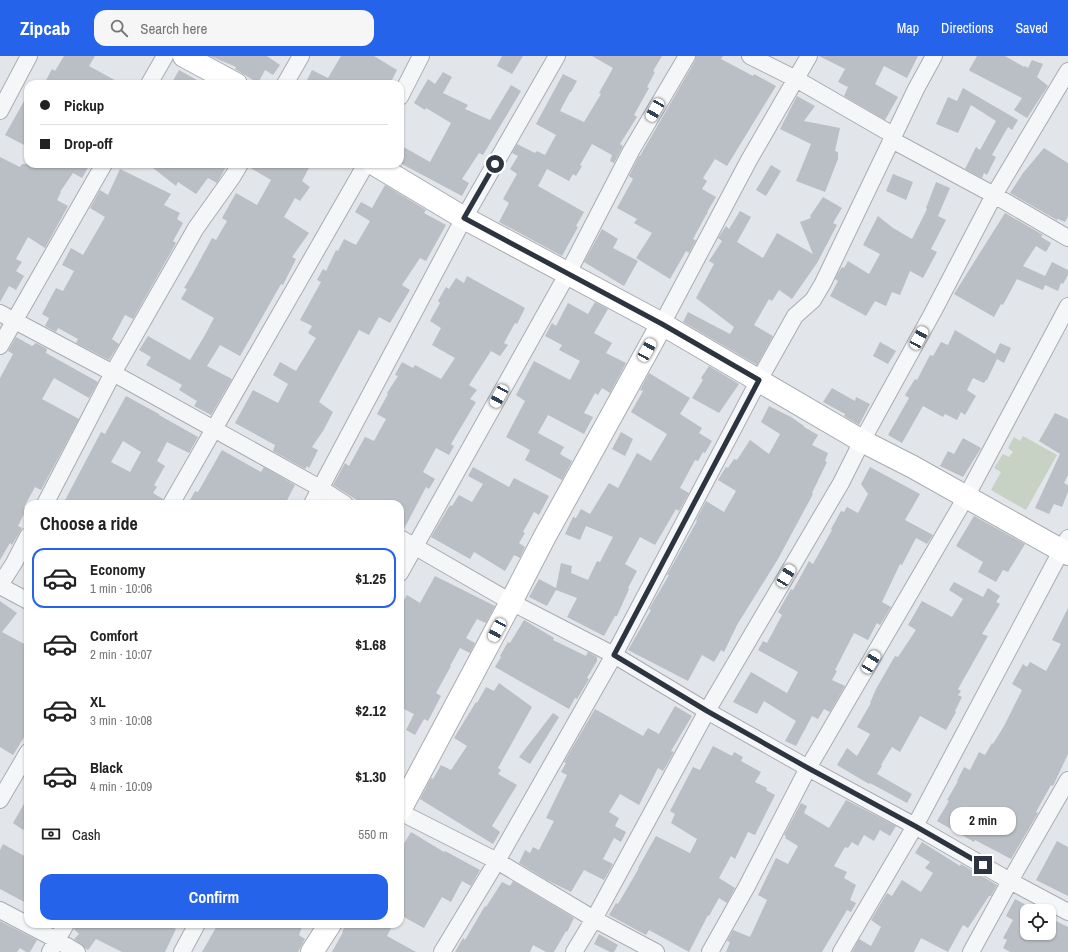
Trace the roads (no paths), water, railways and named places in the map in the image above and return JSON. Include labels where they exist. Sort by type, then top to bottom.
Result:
[{"type":"street","points":[[0,111],[29,56]]},
{"type":"street","points":[[151,80],[165,56]]},
{"type":"street","points":[[184,56],[229,80]]},
{"type":"street","points":[[287,80],[301,56]]},
{"type":"street","points":[[404,89],[421,56]]},
{"type":"street","points":[[314,500],[464,218],[557,56]]},
{"type":"street","points":[[404,566],[568,273],[631,151],[687,56]]},
{"type":"street","points":[[750,56],[796,78],[892,137],[1068,238]]},
{"type":"street","points":[[404,803],[544,538],[662,324],[749,160],[809,56]]},
{"type":"street","points":[[442,952],[497,861],[614,655],[759,380],[795,316],[812,300],[823,283],[892,137],[934,56]]},
{"type":"street","points":[[574,952],[594,919],[707,711],[841,482],[933,312],[994,195],[1068,71]]},
{"type":"street","points":[[0,346],[102,168]]},
{"type":"street","points":[[47,500],[113,374],[196,228],[238,168]]},
{"type":"street","points":[[172,500],[364,168]]},
{"type":"street","points":[[381,168],[464,218],[662,324],[862,441],[966,497],[1065,547],[915,826],[841,952]]},
{"type":"street","points":[[710,952],[747,886],[808,768],[966,497],[1068,306]]},
{"type":"street","points":[[0,313],[320,488],[339,500]]},
{"type":"street","points":[[404,541],[511,602],[614,655],[707,711],[1068,912]]},
{"type":"street","points":[[24,544],[0,585],[24,599]]},
{"type":"street","points":[[0,800],[24,759]]},
{"type":"street","points":[[971,952],[1068,780]]},
{"type":"street","points":[[404,813],[497,861],[594,919],[656,952]]},
{"type":"street","points":[[0,910],[24,926]]},
{"type":"street","points":[[26,928],[53,946],[77,952]]},
{"type":"street","points":[[53,946],[64,928]]},
{"type":"street","points":[[182,952],[195,928]]},
{"type":"street","points":[[312,952],[327,928]]}]
